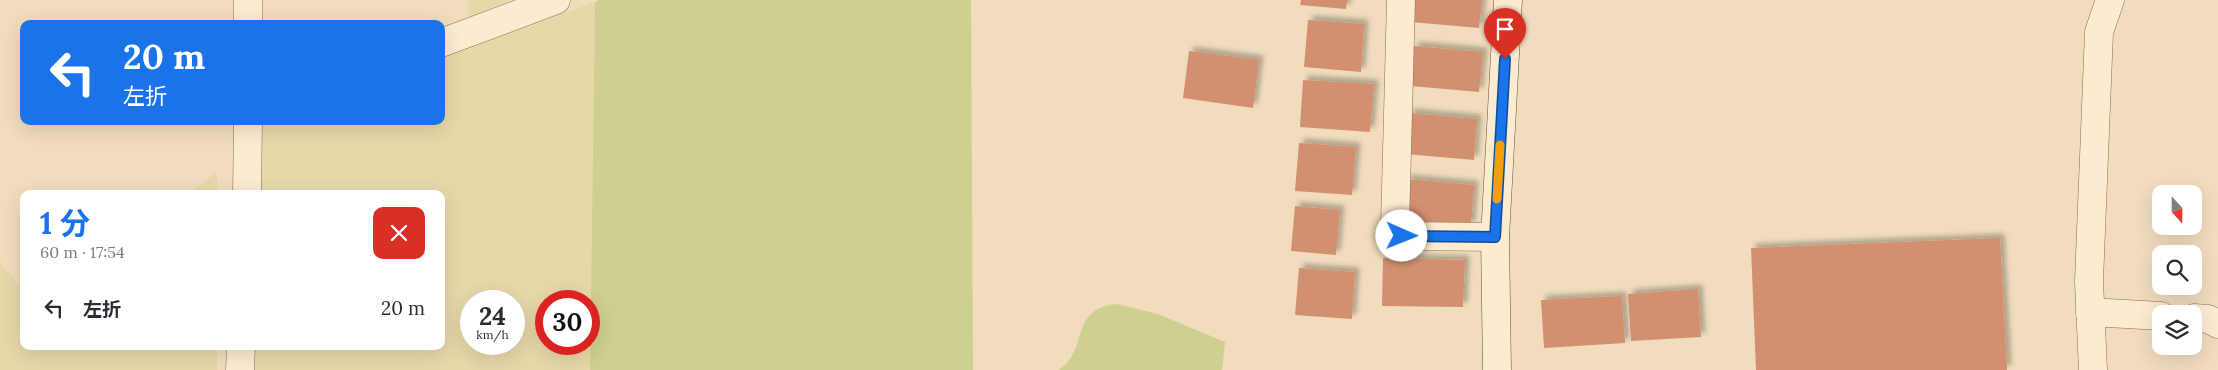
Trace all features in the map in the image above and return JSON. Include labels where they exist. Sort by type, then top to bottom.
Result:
[{"type":"street","points":[[248,0],[248,20]]},
{"type":"street","points":[[445,42],[556,0]]},
{"type":"street","points":[[1401,0],[1395,226],[1402,236],[1495,237]]},
{"type":"street","points":[[1498,370],[1495,237],[1508,0]]},
{"type":"street","points":[[2093,370],[2090,312],[2099,32],[2110,0]]},
{"type":"street","points":[[247,190],[248,125]]},
{"type":"street","points":[[2090,312],[2152,315]]},
{"type":"street","points":[[2202,319],[2208,319],[2218,324]]},
{"type":"street","points":[[240,370],[241,350]]},
{"type":"shaded area","points":[[467,0],[512,0],[469,17]]},
{"type":"shaded area","points":[[595,2],[591,290],[535,290],[535,355],[590,355],[590,370],[247,370],[248,350],[445,350],[445,190],[252,190],[254,125],[445,125],[445,55]]},
{"type":"shaded area","points":[[217,172],[217,190],[192,190]]},
{"type":"shaded area","points":[[0,262],[20,287],[20,350],[217,350],[217,370],[0,370]]},
{"type":"green space","points":[[599,0],[971,0],[973,370],[590,370],[590,355],[600,355],[600,290],[591,290],[595,2]]},
{"type":"green space","points":[[1117,304],[1158,314],[1225,342],[1222,370],[1059,370],[1074,352],[1085,322],[1092,313],[1102,307]]},
{"type":"building","points":[[1301,0],[1347,0],[1346,9],[1300,5]]},
{"type":"building","points":[[1413,0],[1482,0],[1479,28],[1411,22]]},
{"type":"building","points":[[1308,20],[1364,24],[1361,72],[1304,67]]},
{"type":"building","points":[[1414,46],[1483,52],[1479,92],[1411,86]]},
{"type":"building","points":[[1189,51],[1259,60],[1253,108],[1183,98]]},
{"type":"building","points":[[1303,80],[1374,84],[1370,132],[1300,127]]},
{"type":"building","points":[[1409,113],[1477,119],[1474,160],[1406,154]]},
{"type":"building","points":[[1299,143],[1356,147],[1352,195],[1295,191]]},
{"type":"building","points":[[1406,179],[1474,185],[1471,226],[1402,220]]},
{"type":"building","points":[[1295,206],[1340,210],[1336,255],[1291,251]]},
{"type":"building","points":[[2000,238],[2007,370],[1756,370],[1751,248]]},
{"type":"building","points":[[1383,258],[1465,260],[1463,307],[1382,306]]},
{"type":"building","points":[[1299,268],[1355,272],[1352,319],[1295,315]]},
{"type":"building","points":[[1698,289],[1701,337],[1631,341],[1628,294]]},
{"type":"building","points":[[1622,296],[1625,343],[1544,348],[1541,300]]},
{"type":"slow traffic","points":[[1497,199],[1500,145]]},
{"type":"route","points":[[1402,236],[1495,237],[1505,59]]}]
